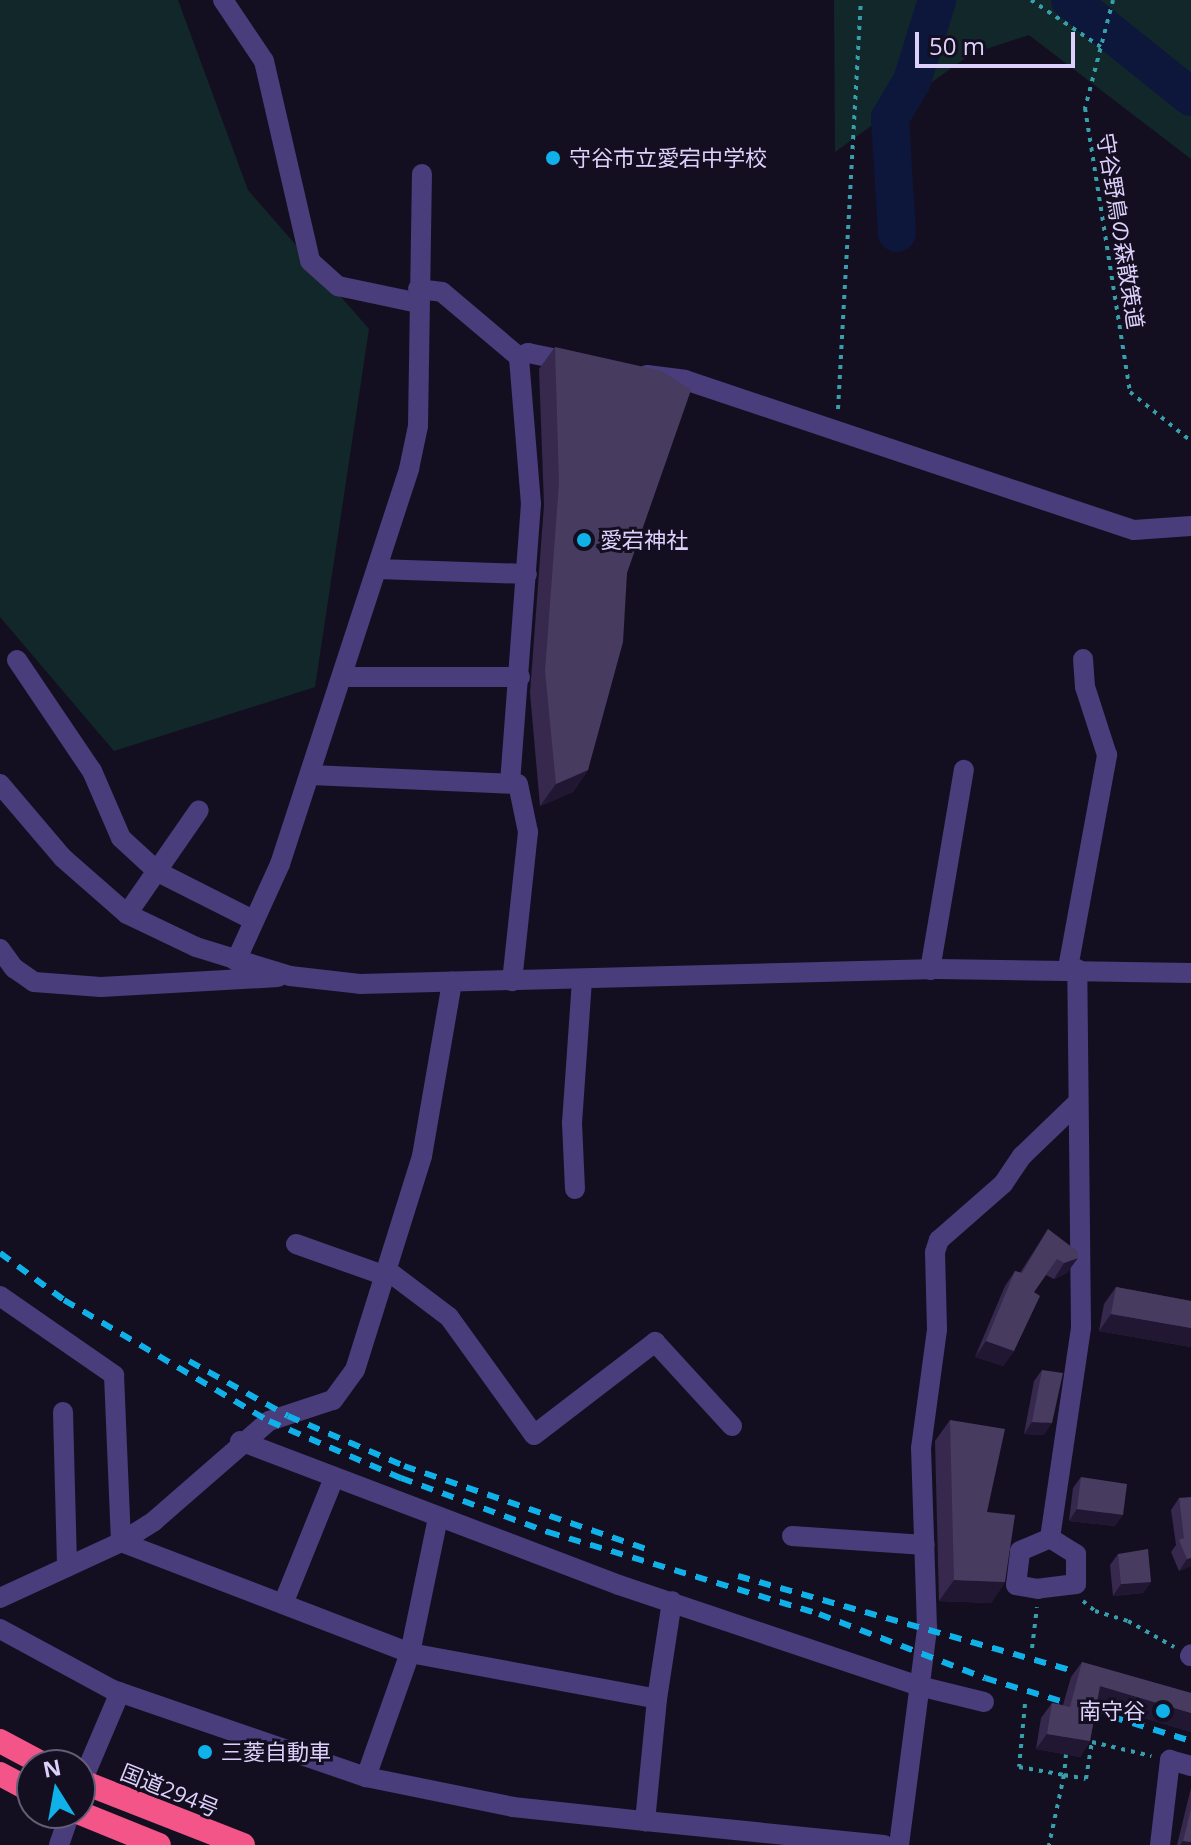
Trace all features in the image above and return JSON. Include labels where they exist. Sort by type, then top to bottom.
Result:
[{"type":"highway","name":"国道294号","points":[[96,1789],[243,1845]]},
{"type":"highway","points":[[96,1819],[159,1845]]},
{"type":"street","points":[[223,0],[264,61],[310,261],[338,286],[419,296],[442,292],[519,357],[531,504],[510,783]]},
{"type":"street","points":[[236,961],[251,919],[280,864],[311,775],[377,569],[418,426],[422,174]]},
{"type":"street","points":[[519,357],[528,353],[591,365]]},
{"type":"street","points":[[622,371],[685,380],[1134,530],[1191,526]]},
{"type":"street","points":[[377,569],[527,574]]},
{"type":"street","points":[[1050,1538],[1084,1281],[1072,968],[1107,755],[1085,687],[1083,659]]},
{"type":"street","points":[[17,660],[92,771],[121,838],[158,872],[251,919]]},
{"type":"street","points":[[343,677],[520,677]]},
{"type":"street","points":[[930,970],[964,770]]},
{"type":"street","points":[[311,775],[518,784],[528,832],[512,981]]},
{"type":"street","points":[[0,784],[63,858],[127,914],[236,961],[290,976],[360,984],[1072,968],[1191,973]]},
{"type":"street","points":[[127,914],[199,810]]},
{"type":"street","points":[[0,949],[14,968],[34,982],[101,987],[290,976]]},
{"type":"street","points":[[575,1189],[572,1123],[582,979]]},
{"type":"street","points":[[0,1598],[121,1542],[154,1521],[240,1441],[269,1421],[333,1400],[355,1370],[422,1156],[452,982]]},
{"type":"street","points":[[899,1845],[927,1628],[921,1439],[937,1329],[939,1240],[1003,1184],[1022,1156],[1075,1105]]},
{"type":"street","points":[[296,1244],[387,1273],[449,1317],[534,1435],[655,1342],[732,1426]]},
{"type":"street","points":[[0,1296],[114,1375],[121,1542]]},
{"type":"street","points":[[63,1412],[67,1567]]},
{"type":"street","points":[[240,1441],[438,1518],[672,1601],[919,1686],[984,1702]]},
{"type":"street","points":[[283,1604],[334,1478]]},
{"type":"street","points":[[366,1777],[410,1653],[438,1518]]},
{"type":"street","points":[[792,1536],[925,1545]]},
{"type":"street","points":[[1050,1538],[1076,1554],[1076,1584],[1038,1589],[1016,1585],[1020,1551],[1050,1538]]},
{"type":"street","points":[[121,1542],[410,1653],[657,1699]]},
{"type":"street","points":[[645,1821],[657,1699],[672,1601]]},
{"type":"street","points":[[0,1629],[120,1692],[366,1777],[513,1807],[884,1845]]},
{"type":"street","points":[[95,1749],[120,1692]]},
{"type":"street","points":[[1160,1845],[1170,1760],[1191,1766]]},
{"type":"path","points":[[837,431],[861,0]]},
{"type":"path","points":[[1031,0],[1101,47]]},
{"type":"path","name":"守谷野鳥の森散策道","points":[[1113,0],[1085,108],[1130,392],[1191,441]]},
{"type":"path","points":[[1032,1648],[1038,1589]]},
{"type":"path","points":[[1080,1598],[1095,1611],[1128,1621],[1190,1655]]},
{"type":"path","points":[[1025,1704],[1019,1767],[1086,1779],[1092,1742],[1170,1760]]},
{"type":"path","points":[[1049,1845],[1066,1754]]},
{"type":"green space","points":[[0,0],[178,0],[248,190],[369,329],[315,687],[114,751],[0,617]]},
{"type":"green space","points":[[834,0],[1191,0],[1191,159],[1029,35],[971,54],[835,152]]},
{"type":"building","name":"愛宕神社","points":[[555,347],[662,371],[691,390],[627,573],[623,642],[588,770],[556,784],[545,671],[559,483]]},
{"type":"building","points":[[1048,1229],[1078,1252],[1078,1258],[1064,1263],[1057,1259],[1034,1292],[1040,1296],[1014,1351],[986,1341],[1015,1271],[1022,1273]]},
{"type":"building","points":[[1116,1287],[1191,1301],[1191,1328],[1111,1314]]},
{"type":"building","points":[[1042,1370],[1063,1373],[1052,1423],[1032,1422]]},
{"type":"building","points":[[950,1420],[1005,1429],[987,1512],[1015,1515],[1005,1582],[954,1580]]},
{"type":"building","points":[[1081,1477],[1127,1484],[1123,1515],[1077,1509]]},
{"type":"building","points":[[1191,1497],[1191,1558],[1187,1559],[1179,1540],[1184,1538],[1179,1498]]},
{"type":"building","points":[[1148,1549],[1151,1582],[1121,1584],[1118,1554]]},
{"type":"building","points":[[1082,1662],[1191,1693],[1191,1713],[1100,1686],[1090,1741],[1047,1734],[1052,1703],[1070,1707]]},
{"type":"building","points":[[1191,1809],[1191,1842],[1183,1841]]},
{"type":"waterway","points":[[897,233],[890,118],[912,81],[937,0]]},
{"type":"waterway","points":[[1070,0],[1191,97]]},
{"type":"railway","points":[[0,1253],[64,1300],[269,1421],[401,1478],[548,1532],[819,1614],[985,1678],[1191,1741]]},
{"type":"railway","points":[[189,1361],[288,1416],[404,1466],[650,1550]]},
{"type":"railway","points":[[738,1576],[1096,1677]]},
{"type":"place","name":"守谷市立愛宕中学校","points":[[553,158]]},
{"type":"place","name":"愛宕神社","points":[[584,540]]},
{"type":"place","name":"南守谷","points":[[1163,1711]]},
{"type":"place","name":"三菱自動車","points":[[205,1752]]}]
